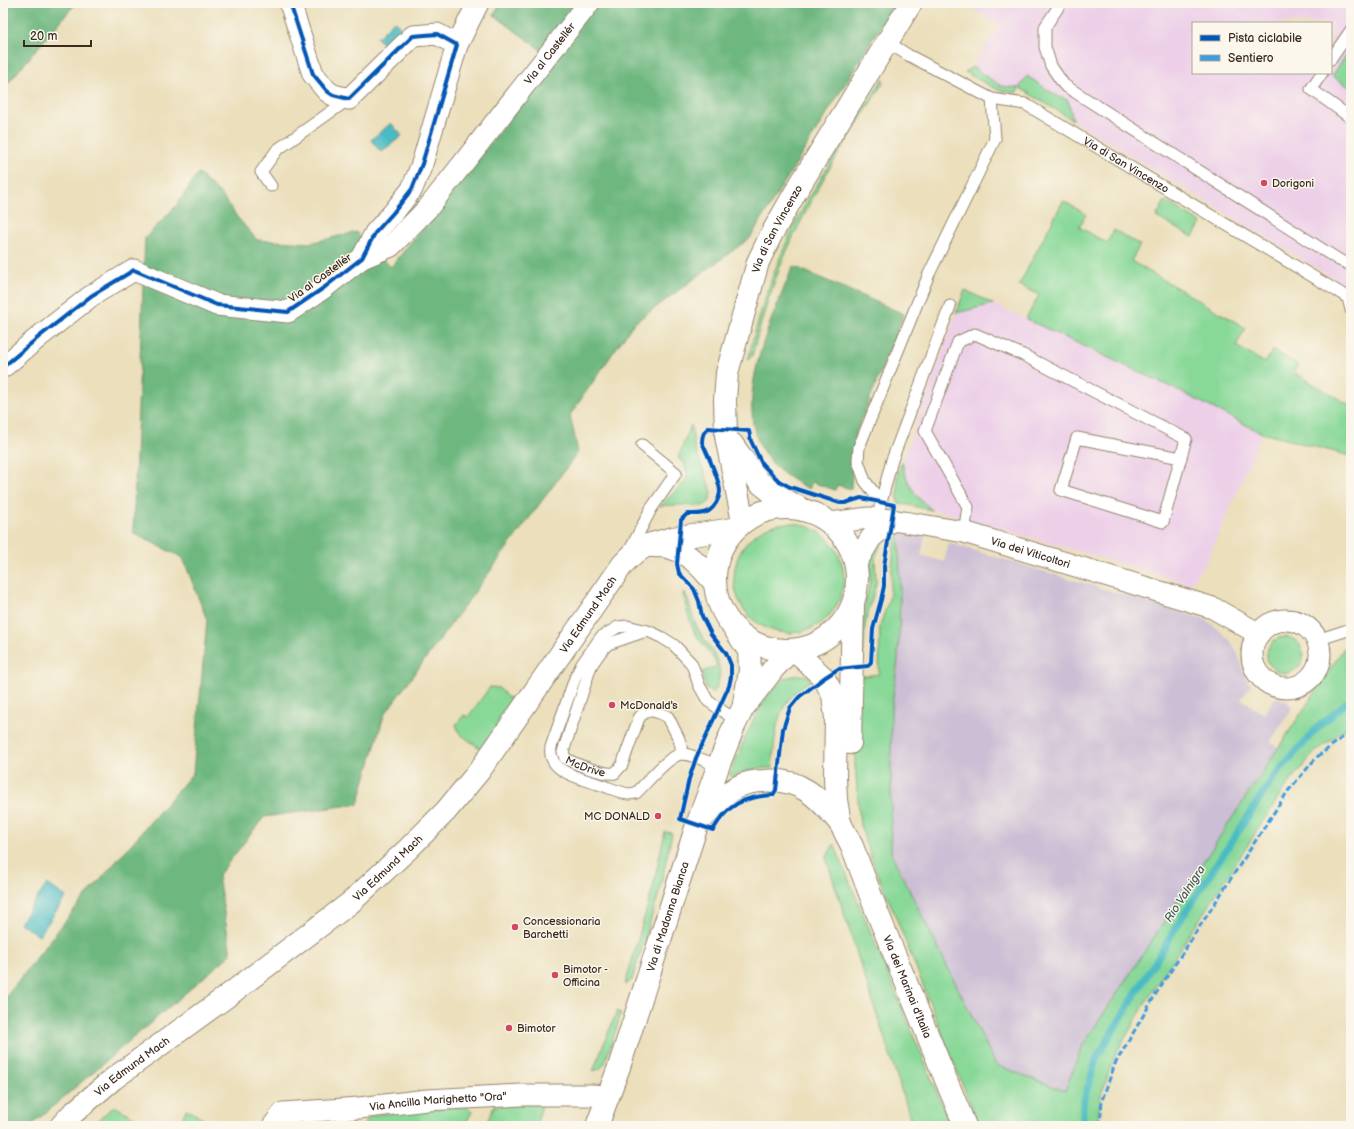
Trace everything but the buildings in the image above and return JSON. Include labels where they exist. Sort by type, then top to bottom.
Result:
[{"type":"main road","name":"Via di San Vincenzo","points":[[738,525],[726,436],[725,400],[727,373],[758,262],[771,235],[795,193],[911,3]]},
{"type":"main road","points":[[726,436],[759,482],[773,493],[803,510]]},
{"type":"main road","points":[[714,581],[714,567],[724,541],[738,525],[757,514],[777,508],[803,510],[818,515],[830,523],[847,541],[856,563],[858,577],[857,592],[853,606],[840,627],[821,642],[806,648],[792,650],[774,650],[752,642],[736,631]]},
{"type":"main road","name":"Via Edmund Mach","points":[[61,1126],[72,1114],[113,1080],[350,903],[446,811],[480,770],[623,564],[632,555],[647,545],[673,538],[738,525]]},
{"type":"main road","points":[[647,545],[672,548],[686,555],[701,566],[714,581]]},
{"type":"main road","name":"Via di Madonna Bianca","points":[[597,1126],[609,1096],[697,825],[718,766],[740,715],[750,671],[749,651],[724,615],[716,595],[714,581]]},
{"type":"main road","name":"Via dei Marinai d'Italia","points":[[852,846],[849,821],[849,794],[853,606]]},
{"type":"main road","name":"Via di Madonna Bianca","points":[[740,715],[774,668],[792,650]]},
{"type":"main road","name":"Via dei Marinai d'Italia","points":[[792,650],[824,678],[833,695],[836,718],[836,800],[840,823],[852,846],[877,912],[965,1126]]},
{"type":"main road","points":[[697,825],[724,796],[738,787],[753,782],[777,779],[796,784],[808,791],[829,810],[840,823]]},
{"type":"street","points":[[290,3],[313,74],[327,91],[333,95],[349,99],[413,36],[437,34],[457,44]]},
{"type":"street","name":"Via al Castellér","points":[[362,258],[375,233],[412,189],[422,164],[457,44],[478,3]]},
{"type":"street","name":"Via al Castellér","points":[[3,367],[91,296],[134,270],[217,305],[288,312],[325,287],[362,258],[391,246],[428,208],[589,3]]},
{"type":"street","points":[[856,563],[872,538],[884,513]]},
{"type":"street","name":"Via dei Viticoltori","points":[[830,523],[869,518],[884,513],[964,532],[1213,608],[1259,634]]},
{"type":"street","points":[[1279,620],[1299,622],[1315,635],[1319,645],[1320,656],[1317,668],[1310,677],[1301,684],[1290,687],[1269,684],[1259,673],[1254,663],[1252,651],[1255,640],[1259,634],[1270,624],[1279,620]]},
{"type":"street","name":"Via Ancilla Marighetto \"Ora\"","points":[[273,1126],[283,1112],[359,1108],[427,1100],[522,1095],[609,1096]]},
{"type":"lane","points":[[1061,3],[1045,27],[1045,47],[1051,66],[1064,85],[1338,260],[1351,265]]},
{"type":"lane","points":[[1332,58],[1351,30]]},
{"type":"lane","name":"Via di San Vincenzo","points":[[887,42],[908,55],[992,99],[1025,104],[1342,294],[1348,298],[1351,310]]},
{"type":"lane","points":[[1321,74],[1311,89],[1351,118]]},
{"type":"lane","points":[[271,186],[261,172],[277,150],[349,99]]},
{"type":"lane","points":[[884,513],[865,481],[858,462],[859,447],[929,274],[995,138],[992,99]]},
{"type":"lane","points":[[884,513],[892,460],[950,306]]},
{"type":"lane","points":[[964,532],[968,507],[926,431],[958,342],[975,334],[1023,355],[1186,439],[1181,458],[1163,522],[1061,490],[1077,438],[1181,458]]},
{"type":"lane","points":[[623,564],[651,509],[676,474],[642,445]]},
{"type":"lane","points":[[718,766],[683,754],[678,754],[670,759],[636,793],[628,794],[567,773],[554,762],[550,754],[551,746],[575,678],[582,664],[601,637],[618,627],[627,626],[648,631],[669,641],[680,650],[691,663],[699,686],[708,701],[712,705],[740,715]]},
{"type":"lane","points":[[1317,640],[1351,629]]},
{"type":"lane","name":"McDrive","points":[[648,631],[608,644],[595,659],[591,666],[563,752],[565,758],[572,762],[605,773],[615,773],[622,765],[639,718],[643,713],[655,711],[668,717],[679,739],[683,754]]},
{"type":"shaded area","name":"Dorigoni","points":[[964,3],[1351,3],[1351,48],[1332,76],[1351,88],[1351,289],[1020,88],[1001,86],[972,67],[999,26]]},
{"type":"shaded area","points":[[965,290],[1173,388],[1262,433],[1208,559],[1190,584],[950,514],[898,503],[897,477]]},
{"type":"shaded area","points":[[899,532],[925,536],[921,555],[944,562],[949,543],[1204,619],[1229,639],[1236,650],[1247,680],[1251,685],[1241,699],[1264,714],[1275,698],[1285,700],[1291,707],[1291,710],[1270,742],[1279,748],[1083,1045],[1066,1091],[996,1065],[891,853],[891,711],[898,660],[900,602]]},
{"type":"green space","points":[[3,3],[76,3],[3,89]]},
{"type":"green space","points":[[501,3],[895,3],[750,238],[633,324],[570,415],[578,452],[384,715],[358,804],[264,817],[218,876],[231,954],[30,1126],[3,1126],[3,1001],[74,910],[193,773],[207,620],[183,558],[133,533],[145,238],[176,206],[198,173],[221,194],[237,217],[257,240],[310,243],[356,232],[391,267],[556,61],[494,15]]},
{"type":"green space","points":[[1351,48],[1351,88],[1332,76]]},
{"type":"green space","points":[[972,67],[1001,86],[1019,88],[1027,76],[1057,96],[1068,100],[1073,120],[1020,88],[1016,93],[998,90],[965,72]]},
{"type":"green space","points":[[883,78],[883,83],[830,167],[786,252],[773,286],[752,356],[748,359],[769,286],[783,250],[799,216]]},
{"type":"green space","points":[[1063,201],[1086,214],[1079,227],[1107,243],[1114,230],[1140,245],[1131,261],[1246,328],[1236,346],[1265,363],[1273,350],[1298,365],[1293,372],[1351,406],[1351,456],[1262,433],[1173,388],[1026,319],[1039,295],[1019,285]]},
{"type":"green space","points":[[1165,201],[1201,223],[1193,237],[1156,217]]},
{"type":"green space","points":[[793,266],[904,314],[854,438],[851,489],[837,485],[835,490],[812,482],[809,489],[796,482],[777,469],[767,457],[763,451],[755,430],[752,407],[754,383],[759,358]]},
{"type":"green space","points":[[965,290],[993,304],[956,313]]},
{"type":"green space","points":[[691,425],[695,449],[712,492],[711,498],[709,502],[703,506],[660,506],[685,482],[688,475],[684,462],[678,458]]},
{"type":"green space","points":[[902,462],[912,489],[932,510],[898,503],[897,477]]},
{"type":"green space","points":[[789,523],[810,527],[820,532],[828,539],[835,547],[840,557],[844,578],[840,599],[835,609],[828,617],[820,624],[810,629],[789,633],[768,629],[758,624],[750,617],[743,609],[738,599],[734,578],[738,557],[743,547],[750,539],[758,532],[768,527]]},
{"type":"green space","points":[[899,532],[900,602],[898,660],[891,711],[891,853],[996,1065],[1065,1091],[1083,1045],[1344,648],[1351,646],[1351,724],[1313,754],[1283,791],[1152,992],[1115,1055],[1101,1095],[1097,1126],[979,1126],[874,866],[860,825],[855,764],[858,677],[879,674],[880,625],[889,600],[895,535]]},
{"type":"green space","points":[[882,539],[882,543],[875,558],[876,584],[865,624],[863,657],[859,658],[861,624],[870,581],[870,556]]},
{"type":"green space","points":[[683,593],[685,593],[687,597],[696,625],[716,657],[719,665],[720,673],[718,683],[713,694],[705,685],[702,672],[717,666],[692,627]]},
{"type":"green space","points":[[1289,637],[1298,642],[1302,648],[1302,662],[1298,668],[1289,673],[1281,673],[1272,668],[1268,662],[1267,651],[1272,642],[1278,638]]},
{"type":"green space","points":[[800,675],[807,676],[811,680],[794,694],[782,712],[776,730],[772,768],[751,770],[732,777],[730,775],[746,736],[769,694],[778,684],[788,677]]},
{"type":"green space","points":[[490,687],[499,688],[507,697],[515,700],[481,749],[460,734],[456,725],[464,715],[468,717]]},
{"type":"green space","points":[[665,832],[672,833],[660,889],[632,980],[625,985],[653,887]]},
{"type":"green space","points":[[834,844],[951,1126],[913,1126],[826,858]]},
{"type":"green space","points":[[617,1011],[621,1014],[605,1063],[600,1069],[593,1071]]},
{"type":"green space","points":[[543,1102],[536,1126],[486,1126],[494,1106]]},
{"type":"green space","points":[[114,1106],[138,1119],[135,1126],[125,1124],[122,1120],[117,1126],[92,1126]]},
{"type":"green space","points":[[467,1106],[472,1111],[465,1126],[364,1126],[365,1122],[372,1115]]},
{"type":"green space","points":[[186,1109],[215,1126],[180,1126]]},
{"type":"water","points":[[394,21],[406,32],[389,50],[377,38]]},
{"type":"water","points":[[391,123],[402,136],[381,152],[371,140]]},
{"type":"water","points":[[47,884],[66,897],[39,936],[20,923]]},
{"type":"waterway","name":"Rio Valnigra","points":[[1083,1126],[1083,1103],[1097,1057],[1183,916],[1275,775],[1318,727],[1351,699]]},
{"type":"marked path","points":[[1100,1126],[1102,1100],[1115,1064],[1157,992],[1288,791],[1317,757],[1351,731]]},
{"type":"cycle path","points":[[3,367],[91,296],[134,270],[217,305],[288,312],[325,287],[362,258],[375,233],[412,189],[422,164],[457,45],[437,34],[413,36],[349,99],[333,95],[327,91],[313,74],[290,3]]},
{"type":"cycle path","points":[[708,428],[749,431],[751,441],[762,464],[779,481],[790,487],[840,503],[861,498],[894,505],[884,566],[884,586],[873,629],[871,662],[868,666],[838,669],[799,697],[790,708],[783,729],[776,790],[773,795],[753,798],[737,804],[724,814],[713,830],[680,819],[689,779],[696,758],[729,686],[731,677],[731,665],[726,653],[711,634],[702,616],[699,601],[694,589],[679,573],[677,564],[681,520],[687,514],[701,514],[709,511],[718,500],[720,492],[713,467],[702,442],[703,434],[708,428]]},
{"type":"place","name":"Dorigoni","points":[[1264,183]]},
{"type":"place","name":"McDonald's","points":[[612,705]]},
{"type":"place","name":"MC DONALD","points":[[658,816]]},
{"type":"place","name":"Concessionaria Barchetti","points":[[515,927]]},
{"type":"place","name":"Bimotor - Officina","points":[[555,975]]},
{"type":"place","name":"Bimotor","points":[[509,1028]]}]
